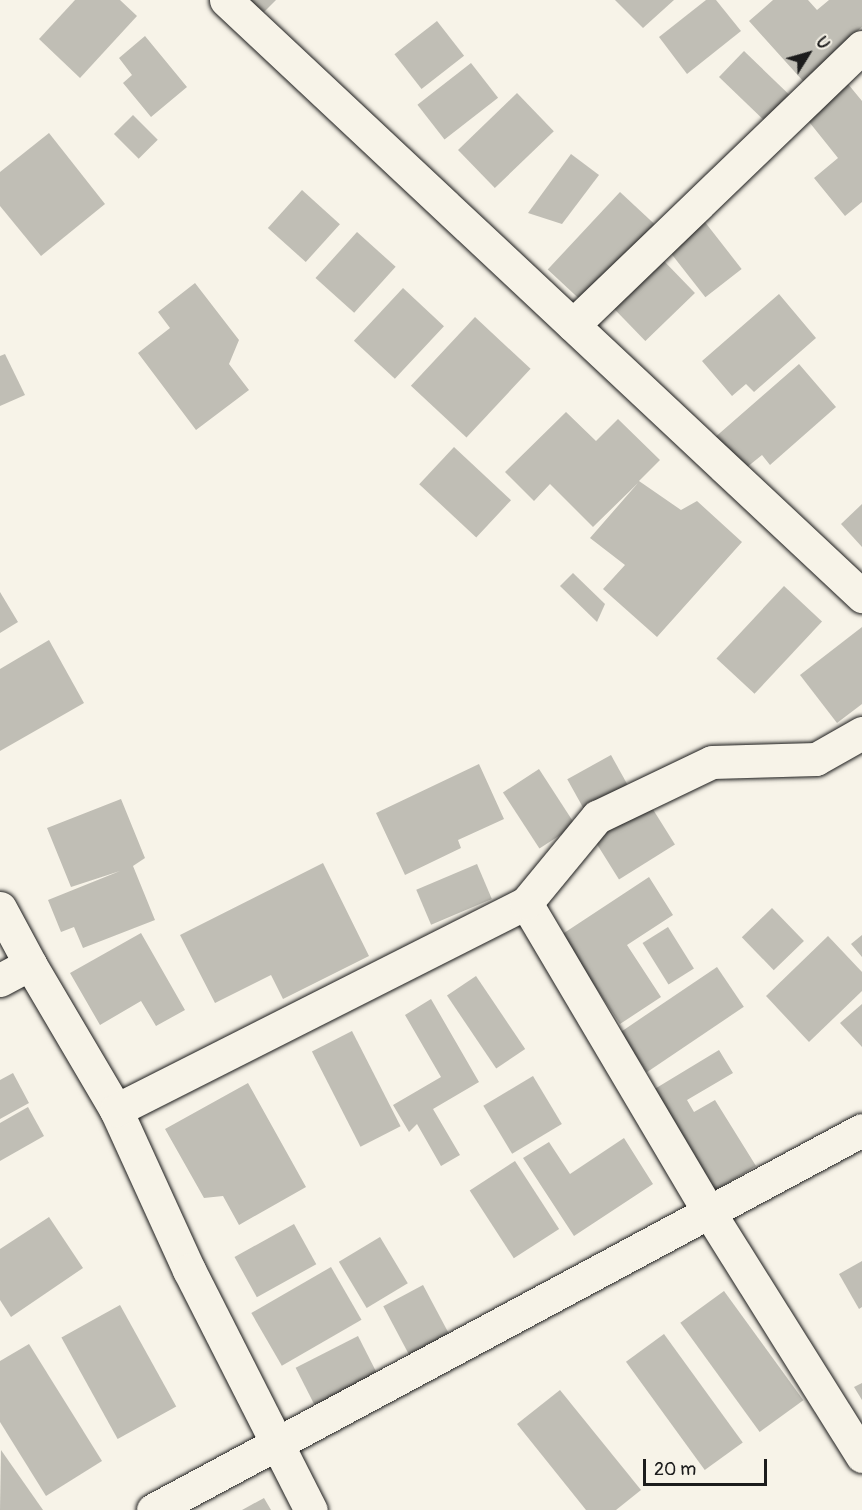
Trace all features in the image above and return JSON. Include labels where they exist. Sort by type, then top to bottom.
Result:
[{"type":"street","points":[[226,0],[862,596]]},
{"type":"street","points":[[573,325],[862,47]]},
{"type":"street","points":[[116,1110],[526,903],[597,818],[712,762],[816,759],[862,733]]},
{"type":"street","points":[[526,903],[709,1212],[862,1456]]},
{"type":"street","points":[[0,908],[30,964],[116,1110],[189,1270],[311,1510]]},
{"type":"street","points":[[0,981],[30,964]]},
{"type":"street","points":[[153,1510],[862,1130]]},
{"type":"building","points":[[75,0],[120,0],[137,16],[80,78],[39,39]]},
{"type":"building","points":[[238,0],[276,0],[257,19]]},
{"type":"building","points":[[615,0],[674,0],[643,28]]},
{"type":"building","points":[[706,0],[716,0],[741,31],[687,74],[659,37]]},
{"type":"building","points":[[773,0],[808,0],[817,10],[829,0],[862,0],[862,27],[803,81],[749,21]]},
{"type":"building","points":[[437,21],[464,56],[422,89],[394,54]]},
{"type":"building","points":[[145,36],[187,87],[151,117],[123,83],[132,75],[119,58]]},
{"type":"building","points":[[744,51],[789,95],[764,121],[719,77]]},
{"type":"building","points":[[471,63],[498,98],[445,140],[417,105]]},
{"type":"building","points":[[848,84],[862,101],[862,202],[845,216],[814,178],[838,158],[806,118]]},
{"type":"building","points":[[517,93],[554,131],[495,188],[458,150]]},
{"type":"building","points":[[133,115],[158,140],[139,159],[114,134]]},
{"type":"building","points":[[49,133],[105,204],[41,256],[0,206],[0,172]]},
{"type":"building","points":[[571,154],[599,175],[562,224],[528,213]]},
{"type":"building","points":[[302,190],[340,224],[306,262],[268,228]]},
{"type":"building","points":[[620,192],[659,229],[587,306],[548,270]]},
{"type":"building","points":[[701,217],[742,269],[705,297],[665,245]]},
{"type":"building","points":[[357,232],[396,267],[354,313],[316,278]]},
{"type":"building","points":[[663,260],[695,293],[645,341],[613,308]]},
{"type":"building","points":[[195,283],[239,340],[229,364],[249,390],[196,430],[138,353],[170,328],[158,312]]},
{"type":"building","points":[[403,288],[444,326],[395,379],[354,341]]},
{"type":"building","points":[[779,294],[816,338],[754,392],[746,384],[732,396],[702,361]]},
{"type":"building","points":[[475,317],[531,369],[466,438],[411,386]]},
{"type":"building","points":[[5,354],[25,395],[0,406],[0,356]]},
{"type":"building","points":[[799,364],[836,407],[770,465],[762,455],[741,472],[713,439]]},
{"type":"building","points":[[566,412],[596,441],[618,419],[660,460],[639,481],[681,510],[697,501],[742,542],[657,637],[603,589],[625,565],[590,538],[638,483],[593,527],[550,484],[534,501],[505,472]]},
{"type":"building","points":[[454,447],[511,500],[476,537],[419,484]]},
{"type":"building","points":[[862,504],[862,547],[841,524]]},
{"type":"building","points":[[573,573],[605,604],[597,622],[560,586]]},
{"type":"building","points":[[784,586],[822,621],[755,694],[716,658]]},
{"type":"building","points":[[0,592],[18,622],[0,633]]},
{"type":"building","points":[[862,627],[862,704],[837,723],[800,675]]},
{"type":"building","points":[[49,640],[84,703],[0,751],[0,669]]},
{"type":"building","points":[[611,755],[628,786],[584,810],[567,779]]},
{"type":"building","points":[[479,764],[504,819],[458,840],[461,848],[405,875],[376,813]]},
{"type":"building","points":[[539,769],[575,825],[539,849],[503,792]]},
{"type":"building","points":[[121,799],[145,858],[133,866],[155,920],[83,948],[74,927],[61,932],[48,900],[120,871],[71,887],[47,828]]},
{"type":"building","points":[[649,803],[675,845],[619,880],[593,838]]},
{"type":"building","points":[[323,863],[369,956],[283,999],[271,975],[215,1003],[180,935]]},
{"type":"building","points":[[477,864],[492,899],[431,925],[416,890]]},
{"type":"building","points":[[649,877],[673,915],[627,945],[661,997],[620,1024],[561,935]]},
{"type":"building","points":[[772,908],[804,941],[774,970],[742,937]]},
{"type":"building","points":[[668,927],[694,969],[669,984],[643,943]]},
{"type":"building","points":[[141,933],[185,1010],[156,1026],[141,1001],[100,1025],[70,973]]},
{"type":"building","points":[[862,935],[862,957],[851,944]]},
{"type":"building","points":[[828,936],[862,972],[862,991],[809,1042],[766,996]]},
{"type":"building","points":[[717,967],[744,1007],[647,1072],[620,1032]]},
{"type":"building","points":[[476,976],[525,1049],[496,1069],[447,996]]},
{"type":"building","points":[[431,999],[479,1082],[433,1109],[460,1155],[441,1166],[417,1124],[409,1132],[393,1105],[441,1077],[405,1015]]},
{"type":"building","points":[[862,1004],[862,1047],[840,1023]]},
{"type":"building","points":[[352,1031],[401,1126],[360,1147],[312,1051]]},
{"type":"building","points":[[719,1050],[733,1073],[687,1100],[694,1112],[715,1100],[756,1166],[710,1194],[648,1093]]},
{"type":"building","points":[[13,1073],[29,1103],[0,1119],[0,1080]]},
{"type":"building","points":[[533,1076],[562,1124],[512,1154],[483,1106]]},
{"type":"building","points":[[248,1083],[306,1187],[239,1225],[223,1196],[204,1198],[165,1129]]},
{"type":"building","points":[[28,1107],[44,1136],[0,1161],[0,1123]]},
{"type":"building","points":[[624,1138],[653,1184],[574,1236],[523,1158],[549,1142],[570,1174]]},
{"type":"building","points":[[515,1161],[559,1229],[514,1258],[470,1190]]},
{"type":"building","points":[[49,1217],[83,1268],[11,1317],[0,1300],[0,1249]]},
{"type":"building","points":[[294,1224],[316,1264],[257,1297],[235,1257]]},
{"type":"building","points":[[380,1237],[408,1283],[367,1308],[339,1262]]},
{"type":"building","points":[[862,1261],[862,1307],[859,1309],[839,1274]]},
{"type":"building","points":[[331,1267],[362,1320],[282,1366],[251,1313]]},
{"type":"building","points":[[423,1285],[451,1337],[411,1358],[383,1306]]},
{"type":"building","points":[[724,1291],[803,1400],[760,1432],[680,1323]]},
{"type":"building","points":[[120,1305],[176,1406],[118,1439],[61,1337]]},
{"type":"building","points":[[664,1334],[743,1442],[705,1470],[626,1362]]},
{"type":"building","points":[[358,1336],[377,1373],[315,1405],[296,1368]]},
{"type":"building","points":[[29,1344],[102,1461],[46,1496],[0,1422],[0,1361]]},
{"type":"building","points":[[862,1383],[862,1400],[854,1387]]},
{"type":"building","points":[[560,1390],[641,1490],[616,1510],[586,1510],[517,1424]]},
{"type":"building","points":[[1,1450],[43,1510],[0,1510]]},
{"type":"building","points":[[264,1498],[271,1510],[242,1510]]}]
